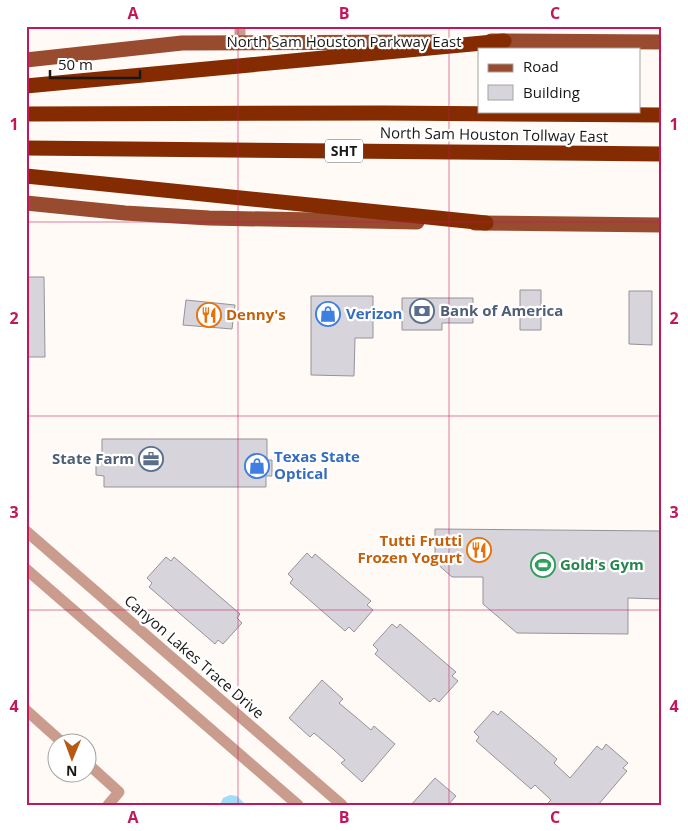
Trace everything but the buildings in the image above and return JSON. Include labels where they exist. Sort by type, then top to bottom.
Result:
[{"type":"highway","points":[[26,86],[504,41]]},
{"type":"highway","name":"North Sam Houston Tollway East","points":[[26,114],[384,113],[662,115]]},
{"type":"highway","name":"North Sam Houston Tollway East","points":[[26,148],[662,154]]},
{"type":"highway","points":[[26,176],[486,223]]},
{"type":"main road","name":"North Sam Houston Parkway East","points":[[26,60],[182,44],[504,41],[662,42]]},
{"type":"main road","points":[[26,203],[126,213],[210,218],[662,225]]},
{"type":"street","points":[[240,26],[240,43]]},
{"type":"street","name":"Canyon Lakes Trace Drive","points":[[26,531],[342,805]]},
{"type":"street","points":[[26,569],[298,805]]},
{"type":"street","points":[[26,710],[53,734]]},
{"type":"street","points":[[98,773],[119,792],[108,805]]},
{"type":"water","points":[[230,795],[237,796],[246,805],[220,805],[223,798]]},
{"type":"place","name":"Bank of America","points":[[422,311]]},
{"type":"place","name":"Verizon","points":[[328,314]]},
{"type":"place","name":"Denny's","points":[[209,315]]},
{"type":"place","name":"State Farm","points":[[151,459]]},
{"type":"place","name":"Texas State Optical","points":[[257,466]]},
{"type":"place","name":"Tutti Frutti Frozen Yogurt","points":[[479,550]]},
{"type":"place","name":"Gold's Gym","points":[[543,565]]}]
